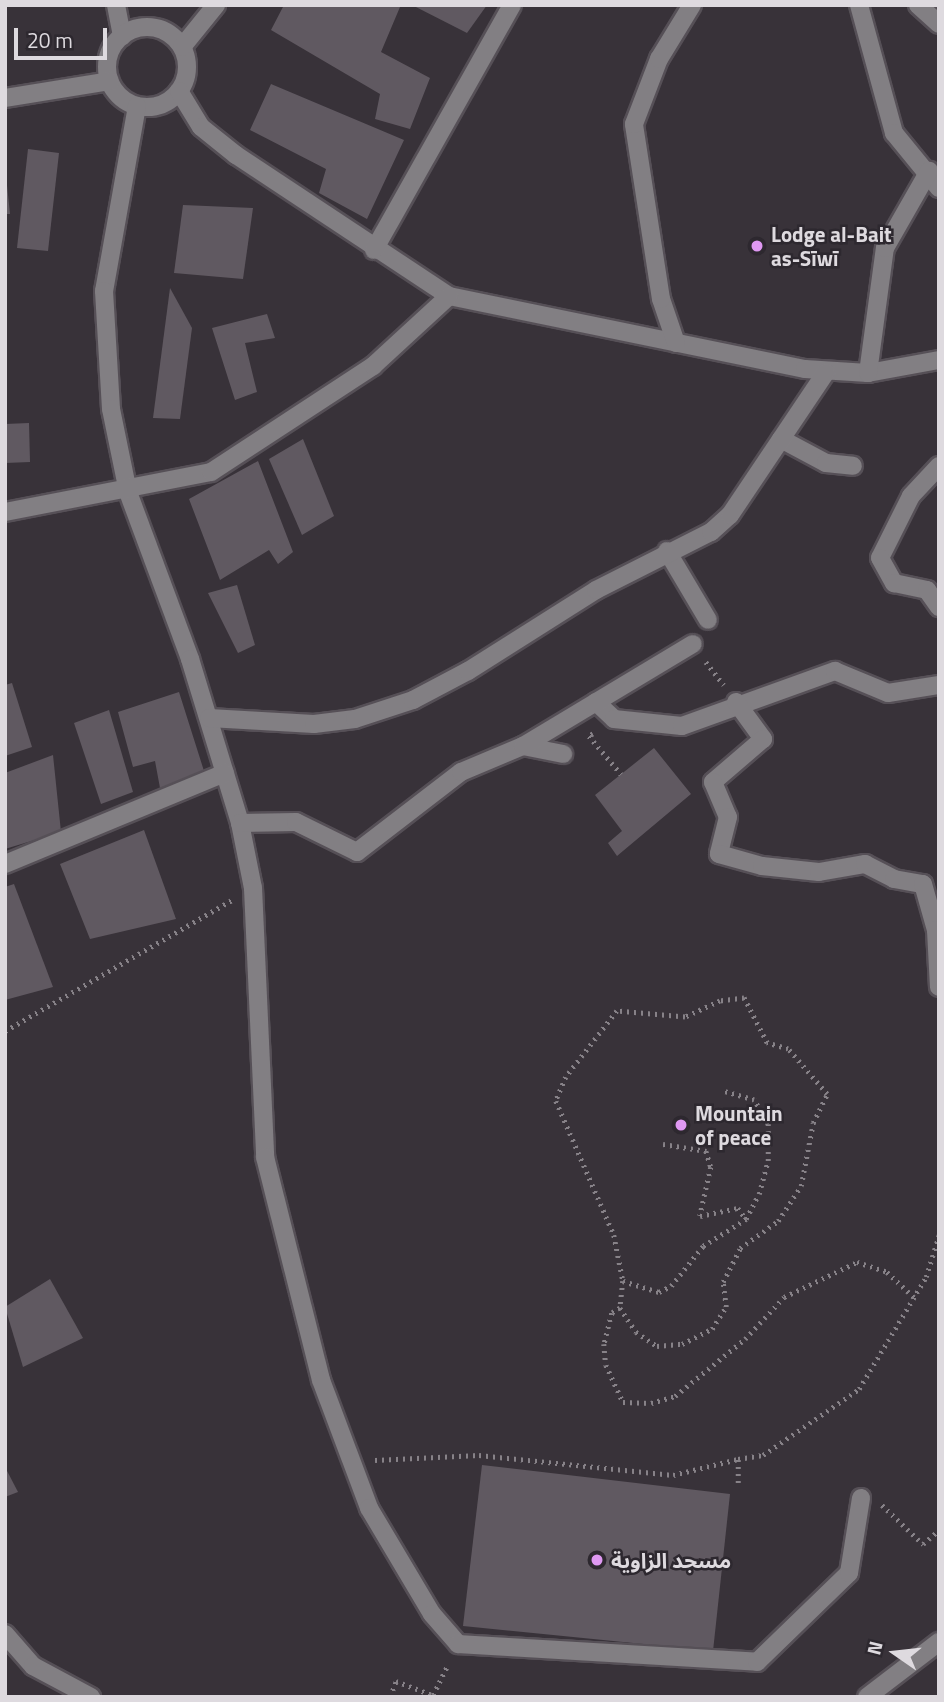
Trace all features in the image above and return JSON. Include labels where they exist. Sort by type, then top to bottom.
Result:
[{"type":"street","points":[[116,5],[122,36],[109,57],[110,81],[138,106],[160,105],[179,91],[187,69],[182,47],[154,28],[122,36]]},
{"type":"street","points":[[182,47],[216,5]]},
{"type":"street","points":[[374,250],[512,5]]},
{"type":"street","points":[[676,343],[662,299],[634,124],[659,59],[692,5]]},
{"type":"street","points":[[859,5],[894,133],[907,153],[929,171],[939,187]]},
{"type":"street","points":[[918,5],[939,24]]},
{"type":"street","points":[[5,98],[110,81]]},
{"type":"street","points":[[179,91],[186,108],[218,141],[374,250],[449,296],[826,372],[868,373],[939,360]]},
{"type":"street","points":[[138,106],[104,291],[103,350],[128,492],[209,718],[240,823],[253,888],[265,1157],[321,1380],[369,1508],[432,1614],[458,1644],[757,1662],[849,1573],[861,1498]]},
{"type":"street","points":[[868,373],[885,248],[929,171]]},
{"type":"street","points":[[5,512],[128,492],[211,472],[287,426],[373,366],[449,296]]},
{"type":"street","points":[[209,718],[314,724],[355,719],[413,701],[667,551],[711,532],[730,515],[826,372]]},
{"type":"street","points":[[781,439],[826,463],[853,466]]},
{"type":"street","points":[[939,466],[911,496],[880,558],[894,583],[927,590],[939,607]]},
{"type":"street","points":[[667,551],[708,620]]},
{"type":"street","points":[[240,823],[296,822],[357,852],[461,772],[523,746],[693,644]]},
{"type":"street","points":[[596,702],[614,719],[682,726],[736,702],[835,671],[888,693],[939,685]]},
{"type":"street","points":[[736,702],[763,739],[713,782],[728,817],[719,854],[762,866],[819,872],[865,864],[894,879],[923,884],[936,930],[939,987]]},
{"type":"street","points":[[523,746],[563,754]]},
{"type":"street","points":[[5,864],[225,773]]},
{"type":"street","points":[[5,1634],[33,1666],[90,1697]]},
{"type":"street","points":[[867,1697],[939,1642]]},
{"type":"path","points":[[693,644],[736,702]]},
{"type":"path","points":[[614,719],[589,736],[621,774]]},
{"type":"path","points":[[5,1031],[253,888]]},
{"type":"path","points":[[744,998],[768,1043],[788,1049],[827,1094],[813,1123],[801,1186],[778,1221],[740,1248],[723,1282],[726,1307],[712,1329],[682,1344],[657,1346],[636,1332],[620,1308],[623,1282],[614,1235],[556,1101],[566,1077],[617,1011],[685,1017],[720,1001],[744,998]]},
{"type":"path","points":[[623,1282],[659,1292],[671,1286],[703,1246],[746,1219],[768,1161],[768,1124],[754,1100],[722,1091]]},
{"type":"path","points":[[663,1144],[706,1151],[711,1167],[700,1216],[738,1208],[746,1219]]},
{"type":"path","points":[[352,1461],[479,1455],[673,1475],[763,1455],[859,1389],[915,1297],[939,1235]]},
{"type":"path","points":[[620,1308],[612,1313],[604,1344],[606,1366],[623,1402],[652,1403],[675,1396],[709,1371],[784,1297],[857,1262],[887,1272],[915,1297]]},
{"type":"path","points":[[738,1460],[738,1483]]},
{"type":"path","points":[[861,1498],[889,1507],[923,1544],[939,1530]]},
{"type":"path","points":[[390,1697],[396,1681],[433,1695],[458,1644]]},
{"type":"building","points":[[284,5],[400,7],[381,52],[430,78],[410,129],[375,119],[380,94],[271,30]]},
{"type":"building","points":[[412,5],[487,5],[467,33]]},
{"type":"building","points":[[271,84],[404,140],[367,219],[319,193],[326,169],[250,130]]},
{"type":"building","points":[[28,149],[59,153],[48,251],[17,248]]},
{"type":"building","points":[[5,166],[10,214],[5,214]]},
{"type":"building","points":[[183,205],[253,208],[243,279],[174,273]]},
{"type":"building","points":[[170,288],[192,328],[180,419],[153,418]]},
{"type":"building","points":[[267,314],[275,338],[245,343],[257,392],[235,400],[212,328]]},
{"type":"building","points":[[29,423],[30,462],[5,463],[5,424]]},
{"type":"building","points":[[303,439],[334,516],[302,535],[269,459]]},
{"type":"building","points":[[258,461],[293,552],[278,564],[269,550],[220,580],[189,499]]},
{"type":"building","points":[[237,585],[255,645],[238,653],[208,593]]},
{"type":"building","points":[[12,683],[32,747],[5,756],[5,685]]},
{"type":"building","points":[[179,692],[204,771],[160,788],[155,761],[133,767],[118,712]]},
{"type":"building","points":[[109,710],[133,792],[101,804],[74,723]]},
{"type":"building","points":[[654,748],[691,794],[617,856],[608,843],[622,831],[595,795]]},
{"type":"building","points":[[53,755],[61,832],[5,849],[5,773]]},
{"type":"building","points":[[144,830],[176,919],[90,939],[60,864]]},
{"type":"building","points":[[14,884],[53,987],[5,1000],[5,887]]},
{"type":"building","points":[[50,1279],[83,1338],[23,1367],[5,1307]]},
{"type":"building","name":"مسجد الزاوية","points":[[482,1465],[730,1494],[713,1651],[463,1626]]},
{"type":"building","points":[[5,1467],[18,1492],[5,1497]]},
{"type":"place","name":"Lodge al-Bait as-Sīwī","points":[[757,246]]},
{"type":"place","name":"Mountain of peace","points":[[681,1125]]},
{"type":"place","name":"مسجد الزاوية","points":[[597,1560]]}]
